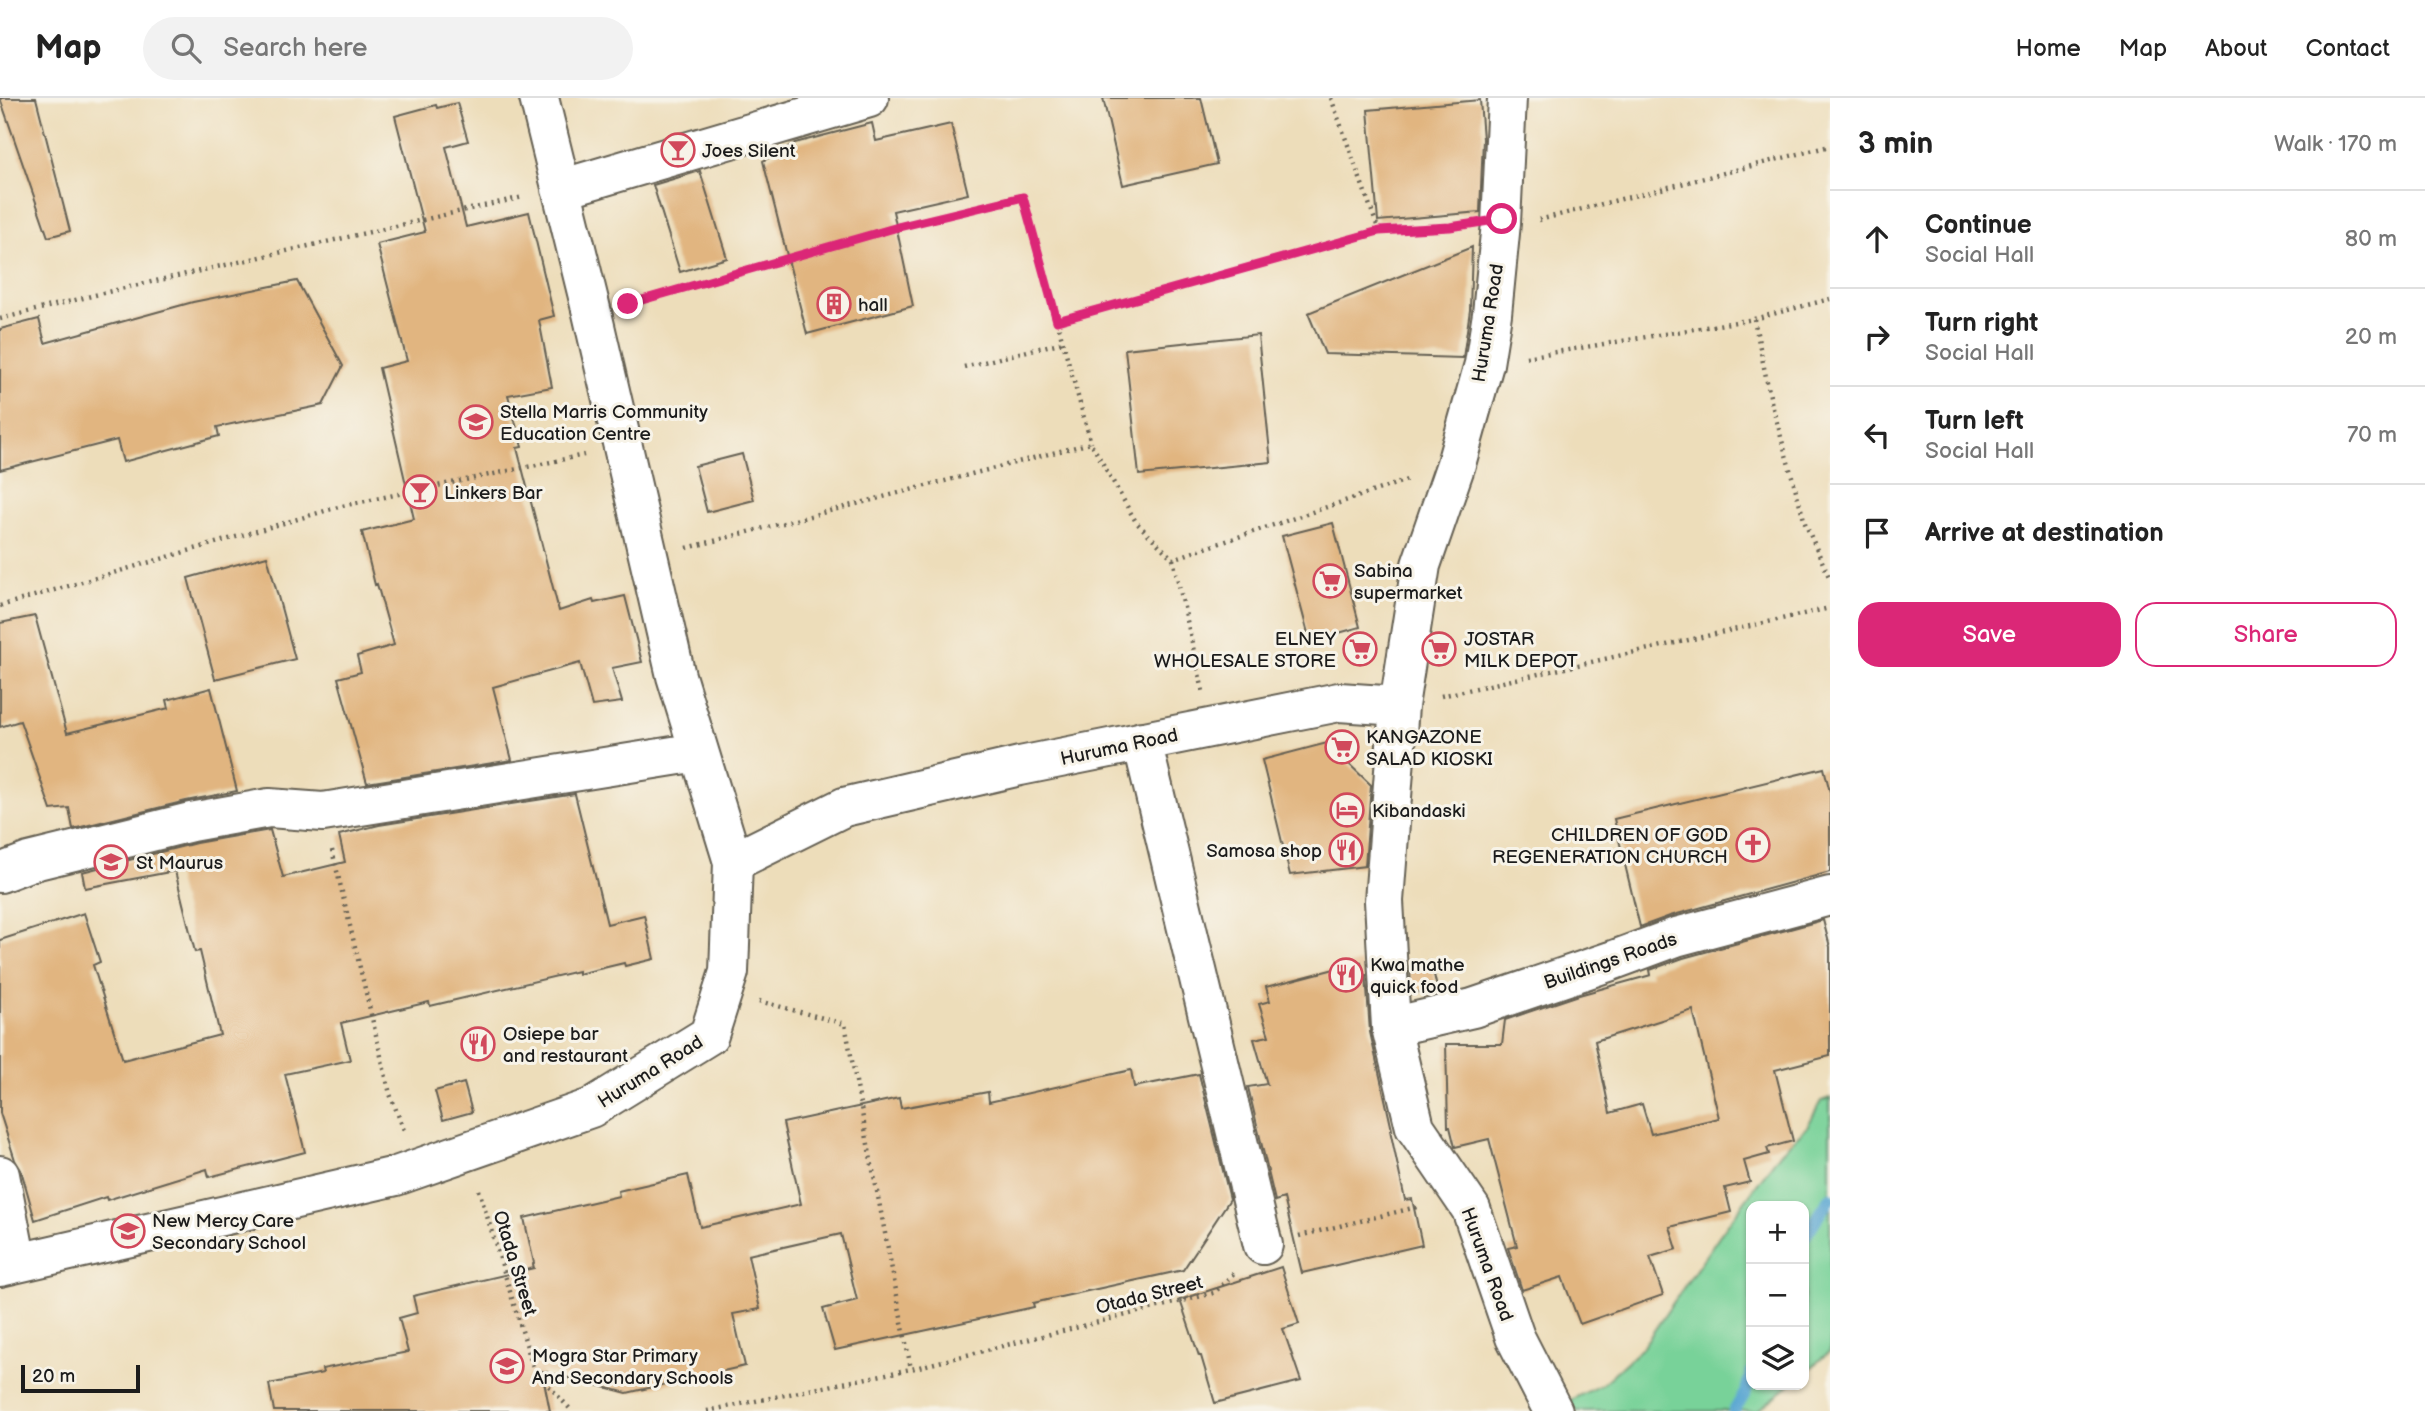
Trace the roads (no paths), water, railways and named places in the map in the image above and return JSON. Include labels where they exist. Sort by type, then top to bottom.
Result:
[{"type":"street","points":[[539,98],[676,676],[733,862]]},
{"type":"street","points":[[561,188],[869,98]]},
{"type":"street","name":"Huruma Road","points":[[1507,98],[1502,219],[1492,314],[1483,364],[1456,464],[1421,565],[1399,706],[1384,901],[1391,1027],[1415,1127],[1471,1209],[1515,1337],[1553,1411]]},
{"type":"street","name":"Huruma Road","points":[[8,1265],[396,1175],[591,1108],[709,1035],[729,972],[733,862],[845,807],[1006,769],[1339,702],[1399,706]]},
{"type":"street","points":[[1142,741],[1263,1245]]},
{"type":"street","points":[[0,873],[29,862],[191,821],[269,808],[323,812],[698,752]]},
{"type":"street","name":"Buildings Roads","points":[[1391,1027],[1473,1008],[1676,937],[1830,895]]},
{"type":"street","points":[[0,1175],[8,1265]]},
{"type":"waterway","points":[[1809,1230],[1830,1198]]},
{"type":"waterway","points":[[1734,1411],[1746,1390]]},
{"type":"place","name":"Joes Silent","points":[[678,150]]},
{"type":"place","name":"hall","points":[[834,304]]},
{"type":"place","name":"Stella Marris Community Education Centre","points":[[476,422]]},
{"type":"place","name":"Linkers Bar","points":[[420,492]]},
{"type":"place","name":"Sabina supermarket","points":[[1330,581]]},
{"type":"place","name":"ELNEY WHOLESALE STORE","points":[[1360,649]]},
{"type":"place","name":"JOSTAR MILK DEPOT","points":[[1439,649]]},
{"type":"place","name":"KANGAZONE SALAD KIOSKI","points":[[1342,747]]},
{"type":"place","name":"Kibandaski","points":[[1347,810]]},
{"type":"place","name":"CHILDREN OF GOD REGENERATION CHURCH","points":[[1753,845]]},
{"type":"place","name":"Samosa shop","points":[[1346,850]]},
{"type":"place","name":"St Maurus","points":[[111,862]]},
{"type":"place","name":"Kwa mathe quick food","points":[[1346,975]]},
{"type":"place","name":"Osiepe bar and restaurant","points":[[478,1044]]},
{"type":"place","name":"New Mercy Care Secondary School","points":[[128,1231]]},
{"type":"place","name":"Mogra Star Primary And Secondary Schools","points":[[507,1366]]}]
